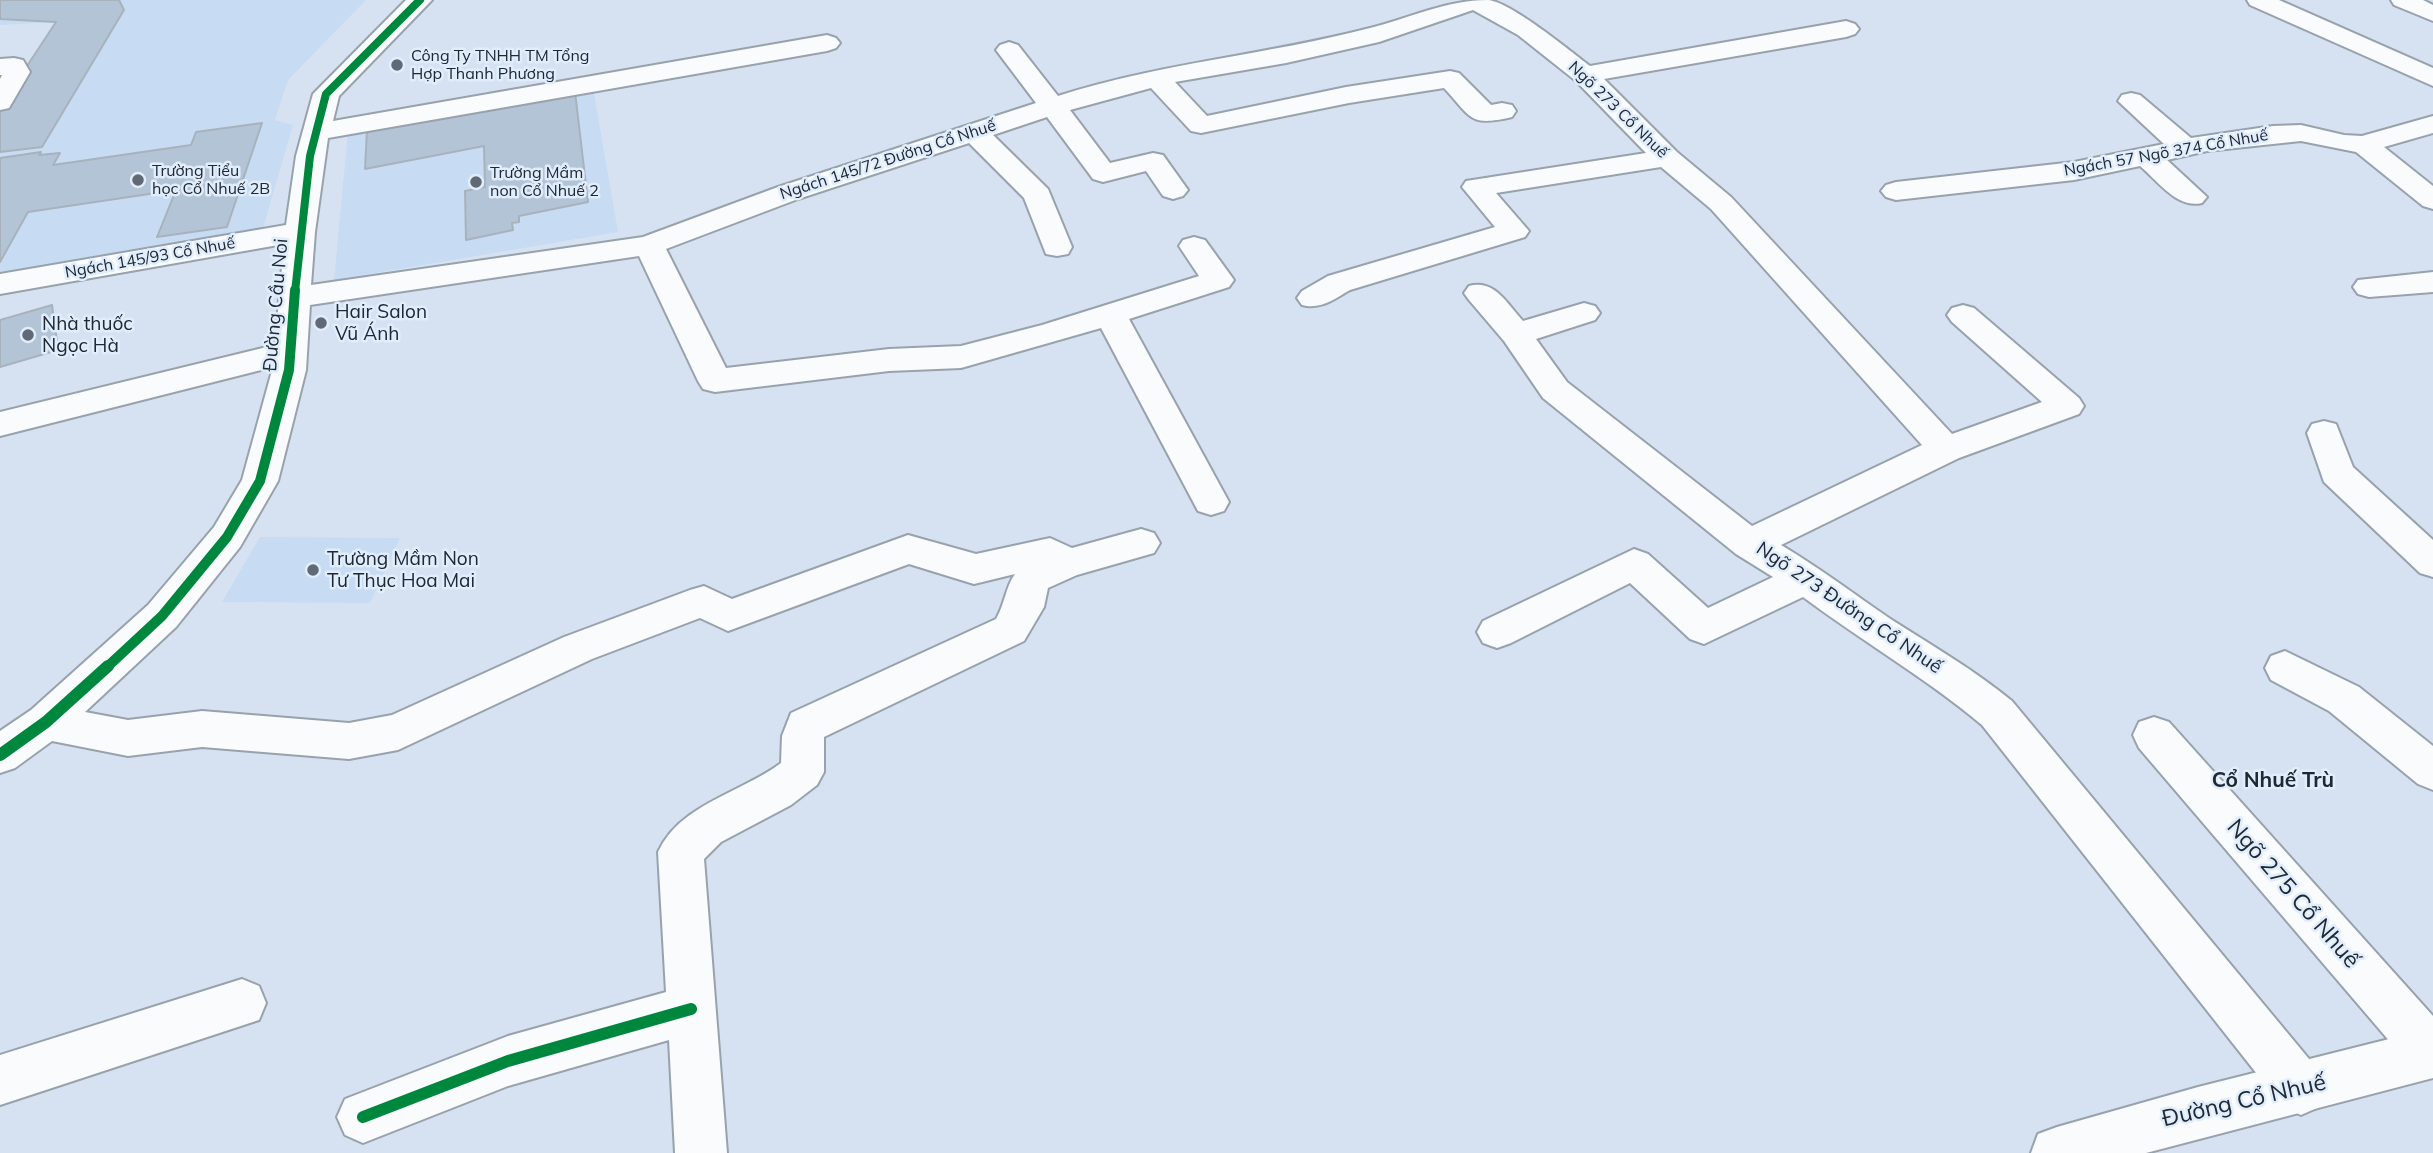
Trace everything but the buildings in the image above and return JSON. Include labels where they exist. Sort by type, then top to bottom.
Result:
[{"type":"street","name":"Đường Cầu Noi","points":[[0,755],[46,722],[162,616],[227,537],[260,481],[289,370],[300,232],[310,156],[326,94],[420,0]]},
{"type":"street","points":[[2263,0],[2433,78]]},
{"type":"street","points":[[2403,0],[2433,14]]},
{"type":"street","name":"Ngõ 273 Cổ Nhuế","points":[[1478,1],[1527,30],[1585,75],[1667,158],[1721,203],[1945,449]]},
{"type":"street","name":"Ngách 145/72 Đường Cổ Nhuế","points":[[296,297],[649,245],[788,193],[1051,106],[1157,79],[1379,34],[1478,1]]},
{"type":"street","points":[[1585,75],[1846,29]]},
{"type":"street","points":[[316,132],[827,43]]},
{"type":"street","points":[[1009,50],[1051,106],[1082,141],[1103,173],[1153,161],[1173,190]]},
{"type":"street","points":[[0,67],[14,66],[17,72],[0,102]]},
{"type":"street","points":[[1157,79],[1201,125],[1346,95],[1450,79],[1485,115],[1502,111]]},
{"type":"street","points":[[2131,101],[2186,148]]},
{"type":"street","name":"Ngách 57 Ngõ 374 Cổ Nhuế","points":[[1896,191],[2074,171],[2248,137],[2292,133],[2363,144],[2433,124]]},
{"type":"street","points":[[974,132],[1038,195],[1057,247]]},
{"type":"street","points":[[2363,144],[2433,200]]},
{"type":"street","points":[[2146,156],[2192,197]]},
{"type":"street","points":[[1314,298],[1339,283],[1514,231],[1476,187],[1667,158]]},
{"type":"street","name":"Ngách 145/93 Cổ Nhuế","points":[[0,284],[300,232]]},
{"type":"street","points":[[649,245],[715,381],[889,360],[961,357],[1218,280],[1194,246]]},
{"type":"street","points":[[2369,287],[2433,282]]},
{"type":"street","points":[[1480,293],[1516,334],[1555,390],[1749,544]]},
{"type":"street","points":[[1516,334],[1584,313]]},
{"type":"street","points":[[1110,314],[1211,502]]},
{"type":"street","name":"Ngõ 273 Đường Cổ Nhuế","points":[[1749,544],[1945,449],[2067,406],[1963,315]]},
{"type":"street","points":[[0,424],[291,352]]},
{"type":"street","points":[[2324,433],[2337,473],[2433,563]]},
{"type":"street","points":[[701,1153],[681,852],[705,828],[776,792],[802,772],[805,755],[801,735],[806,726],[1010,630],[1024,607],[1026,589],[1034,578],[1066,564],[1141,543]]},
{"type":"street","name":"Ngõ 273 Đường Cổ Nhuế","points":[[1749,544],[1806,578],[1877,630],[1964,685],[1997,713],[2301,1089]]},
{"type":"street","points":[[46,722],[128,738],[202,729],[349,741],[398,732],[578,648],[704,601],[728,616],[908,549],[949,559],[974,569],[1050,552],[1066,564]]},
{"type":"street","points":[[1497,632],[1634,564],[1704,628],[1806,578]]},
{"type":"street","points":[[2285,668],[2344,699],[2433,771]]},
{"type":"street","name":"Ngõ 275 Cổ Nhuế","points":[[2154,735],[2433,1053]]},
{"type":"street","points":[[0,1080],[242,1003]]},
{"type":"street","points":[[363,1117],[508,1060],[691,1009]]},
{"type":"street","name":"Đường Cổ Nhuế","points":[[2057,1153],[2160,1138],[2301,1089],[2433,1053]]},
{"type":"shaded area","name":"Trường Tiểu học Cổ Nhuế 2B","points":[[0,0],[366,0],[288,80],[275,120],[293,125],[261,235],[0,281],[0,107],[55,22],[0,25]]},
{"type":"shaded area","name":"Trường Mầm non Cổ Nhuế 2","points":[[593,88],[618,232],[334,280],[348,132]]},
{"type":"shaded area","name":"Trường Mầm Non Tư Thục Hoa Mai","points":[[260,537],[400,538],[370,603],[222,602]]},
{"type":"cycle path","points":[[0,755],[46,722],[162,616],[227,537],[260,481],[289,370],[300,232],[310,156],[326,94],[420,0]]},
{"type":"cycle path","points":[[363,1117],[508,1061],[691,1009]]},
{"type":"place","name":"Công Ty TNHH TM Tổng Hợp Thanh Phương","points":[[397,65]]},
{"type":"place","name":"Trường Tiểu học Cổ Nhuế 2B","points":[[138,180]]},
{"type":"place","name":"Trường Mầm non Cổ Nhuế 2","points":[[476,182]]},
{"type":"place","name":"Hair Salon Vũ Ánh","points":[[321,323]]},
{"type":"place","name":"Nhà thuốc Ngọc Hà","points":[[28,335]]},
{"type":"place","name":"Trường Mầm Non Tư Thục Hoa Mai","points":[[313,570]]},
{"type":"district","name":"Cổ Nhuế Trù","points":[[2273,781]]}]
